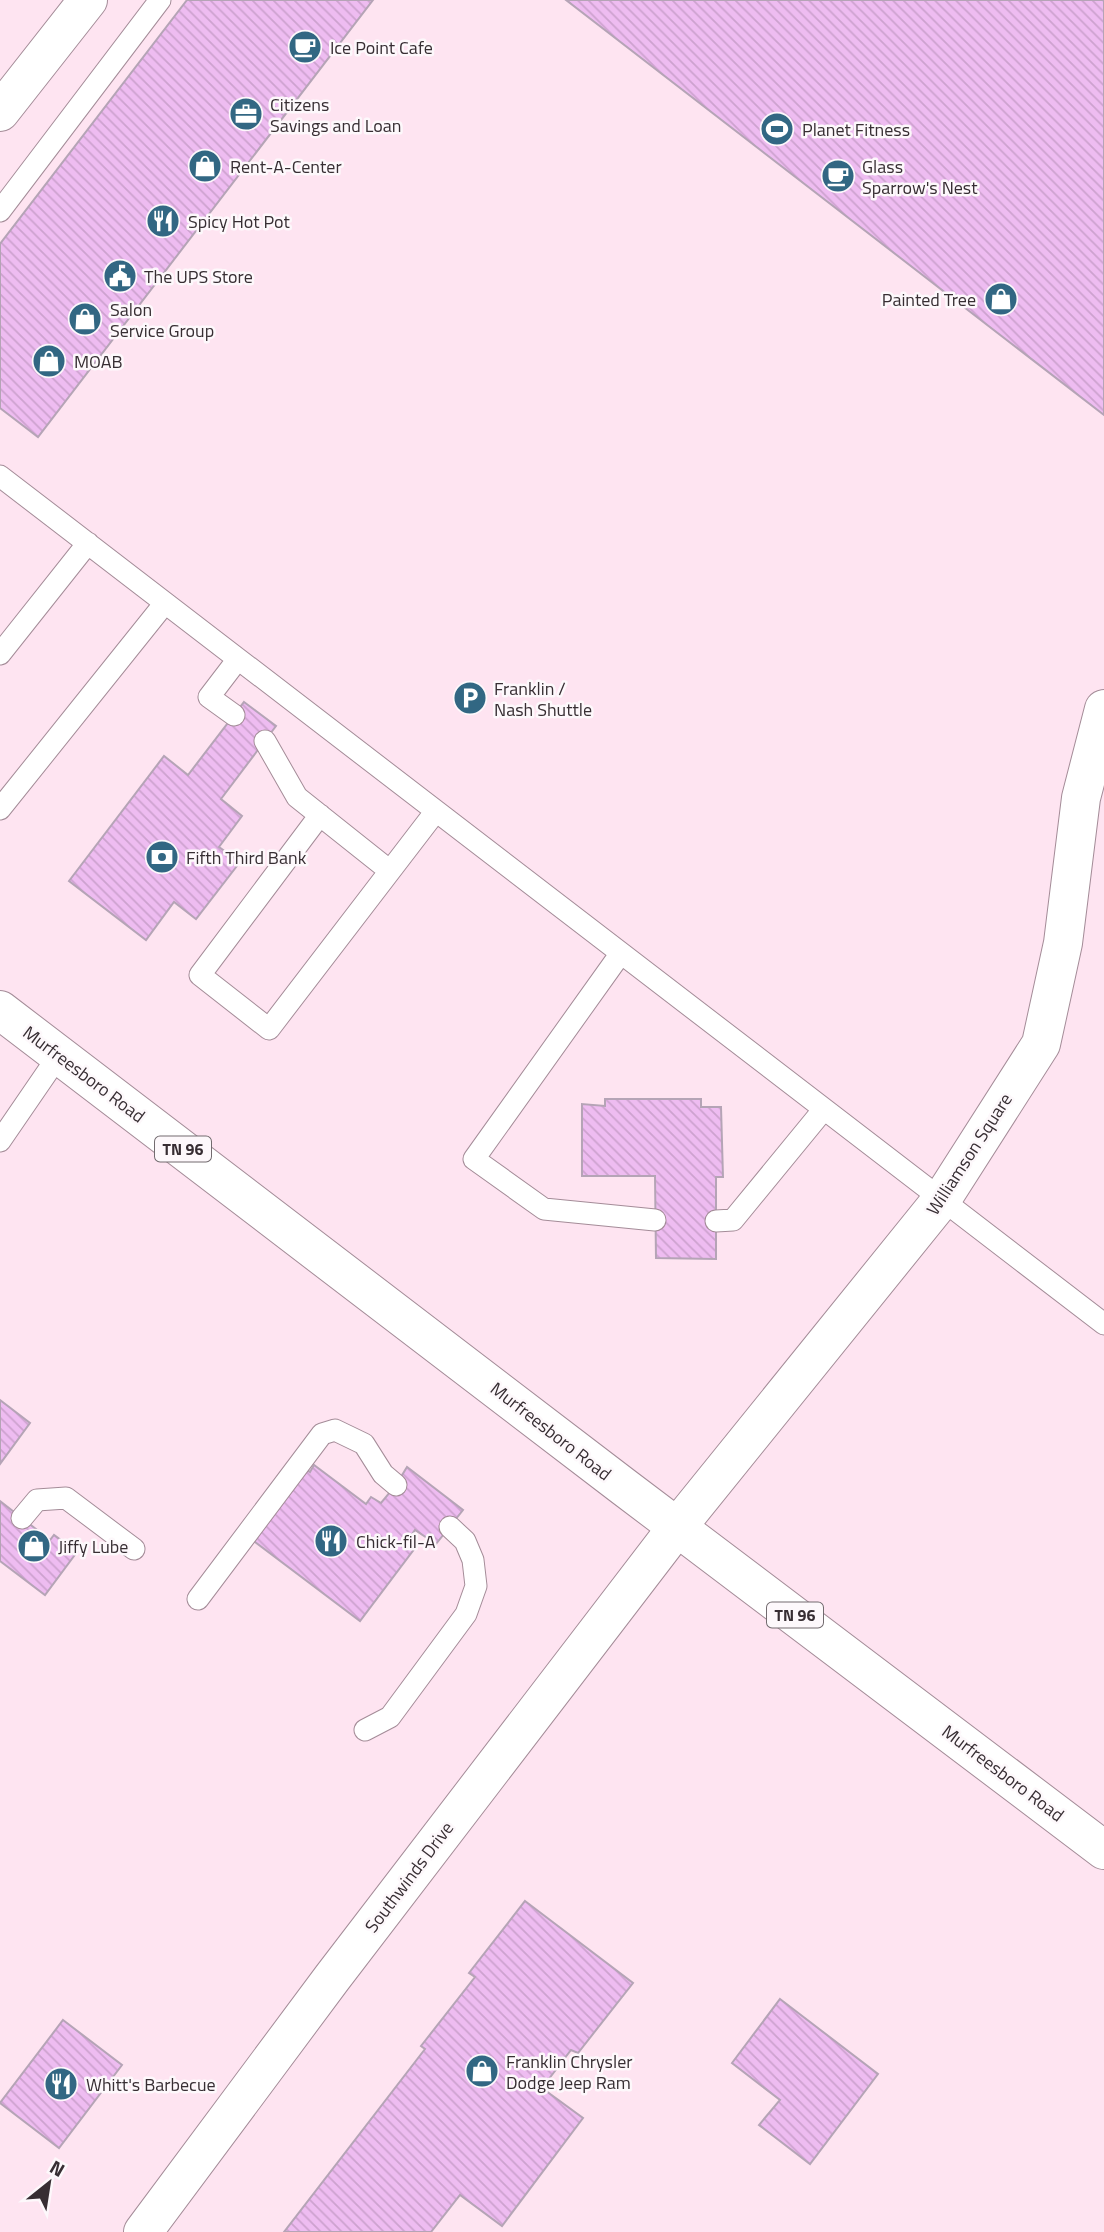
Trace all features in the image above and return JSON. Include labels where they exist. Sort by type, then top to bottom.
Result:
[{"type":"main road","points":[[0,112],[88,0]]},
{"type":"main road","name":"Williamson Square","points":[[678,1526],[942,1199],[1041,1044],[1063,943],[1081,798],[1104,709]]},
{"type":"main road","name":"Murfreesboro Road","points":[[0,1010],[1104,1850]]},
{"type":"main road","name":"Southwinds Drive","points":[[144,2232],[332,1978],[678,1526]]},
{"type":"lane","points":[[0,211],[160,0]]},
{"type":"lane","points":[[0,476],[1104,1324]]},
{"type":"lane","points":[[0,654],[88,543]]},
{"type":"lane","points":[[0,809],[164,603]]},
{"type":"lane","points":[[234,715],[209,697],[238,659]]},
{"type":"lane","points":[[265,741],[297,797],[390,871]]},
{"type":"lane","points":[[320,816],[200,975],[269,1029],[436,811]]},
{"type":"lane","points":[[621,953],[474,1159],[544,1209],[655,1220]]},
{"type":"lane","points":[[0,1140],[59,1055]]},
{"type":"lane","points":[[716,1221],[733,1220],[824,1109]]},
{"type":"lane","points":[[198,1599],[322,1434],[335,1430],[364,1444],[383,1474],[396,1485]]},
{"type":"lane","points":[[22,1518],[37,1500],[66,1498],[135,1549]]},
{"type":"lane","points":[[365,1730],[390,1717],[466,1614],[476,1586],[473,1560],[464,1541],[450,1527]]},
{"type":"building","points":[[187,0],[373,0],[38,437],[0,408],[0,244]]},
{"type":"building","points":[[566,0],[1104,0],[1104,415]]},
{"type":"building","points":[[244,702],[276,726],[221,799],[242,816],[219,847],[240,862],[196,919],[174,902],[146,940],[69,881],[164,756],[188,775]]},
{"type":"building","points":[[605,1099],[701,1099],[701,1107],[721,1107],[723,1177],[716,1177],[716,1259],[656,1258],[655,1176],[582,1176],[582,1104],[605,1106]]},
{"type":"building","points":[[0,1400],[30,1423],[0,1464]]},
{"type":"building","name":"Chick-fil-A","points":[[299,1464],[310,1472],[314,1465],[366,1504],[371,1497],[381,1503],[407,1467],[463,1510],[436,1544],[415,1530],[406,1543],[415,1548],[360,1621],[251,1539]]},
{"type":"building","name":"Jiffy Lube","points":[[0,1501],[50,1540],[54,1535],[77,1552],[45,1595],[0,1561]]},
{"type":"building","name":"Franklin Chrysler Dodge Jeep Ram","points":[[525,1901],[633,1983],[578,2053],[571,2050],[542,2088],[583,2118],[502,2226],[460,2195],[431,2232],[284,2232],[425,2049],[421,2046],[475,1977],[469,1973]]},
{"type":"building","points":[[780,1999],[878,2074],[810,2164],[759,2125],[780,2100],[732,2063]]},
{"type":"building","name":"Whitt's Barbecue","points":[[63,2020],[122,2065],[59,2148],[0,2103]]},
{"type":"place","name":"Ice Point Cafe","points":[[305,47]]},
{"type":"place","name":"Citizens Savings and Loan","points":[[246,114]]},
{"type":"place","name":"Planet Fitness","points":[[777,129]]},
{"type":"place","name":"Rent-A-Center","points":[[205,166]]},
{"type":"place","name":"Glass Sparrow's Nest","points":[[838,176]]},
{"type":"place","name":"Spicy Hot Pot","points":[[163,221]]},
{"type":"place","name":"The UPS Store","points":[[120,276]]},
{"type":"place","name":"Painted Tree","points":[[1001,299]]},
{"type":"place","name":"Salon Service Group","points":[[85,319]]},
{"type":"place","name":"MOAB","points":[[49,361]]},
{"type":"place","name":"Franklin / Nash Shuttle","points":[[470,698]]},
{"type":"place","name":"Fifth Third Bank","points":[[162,857]]},
{"type":"place","name":"Chick-fil-A","points":[[331,1541]]},
{"type":"place","name":"Jiffy Lube","points":[[34,1546]]},
{"type":"place","name":"Franklin Chrysler Dodge Jeep Ram","points":[[482,2071]]},
{"type":"place","name":"Whitt's Barbecue","points":[[61,2084]]}]
